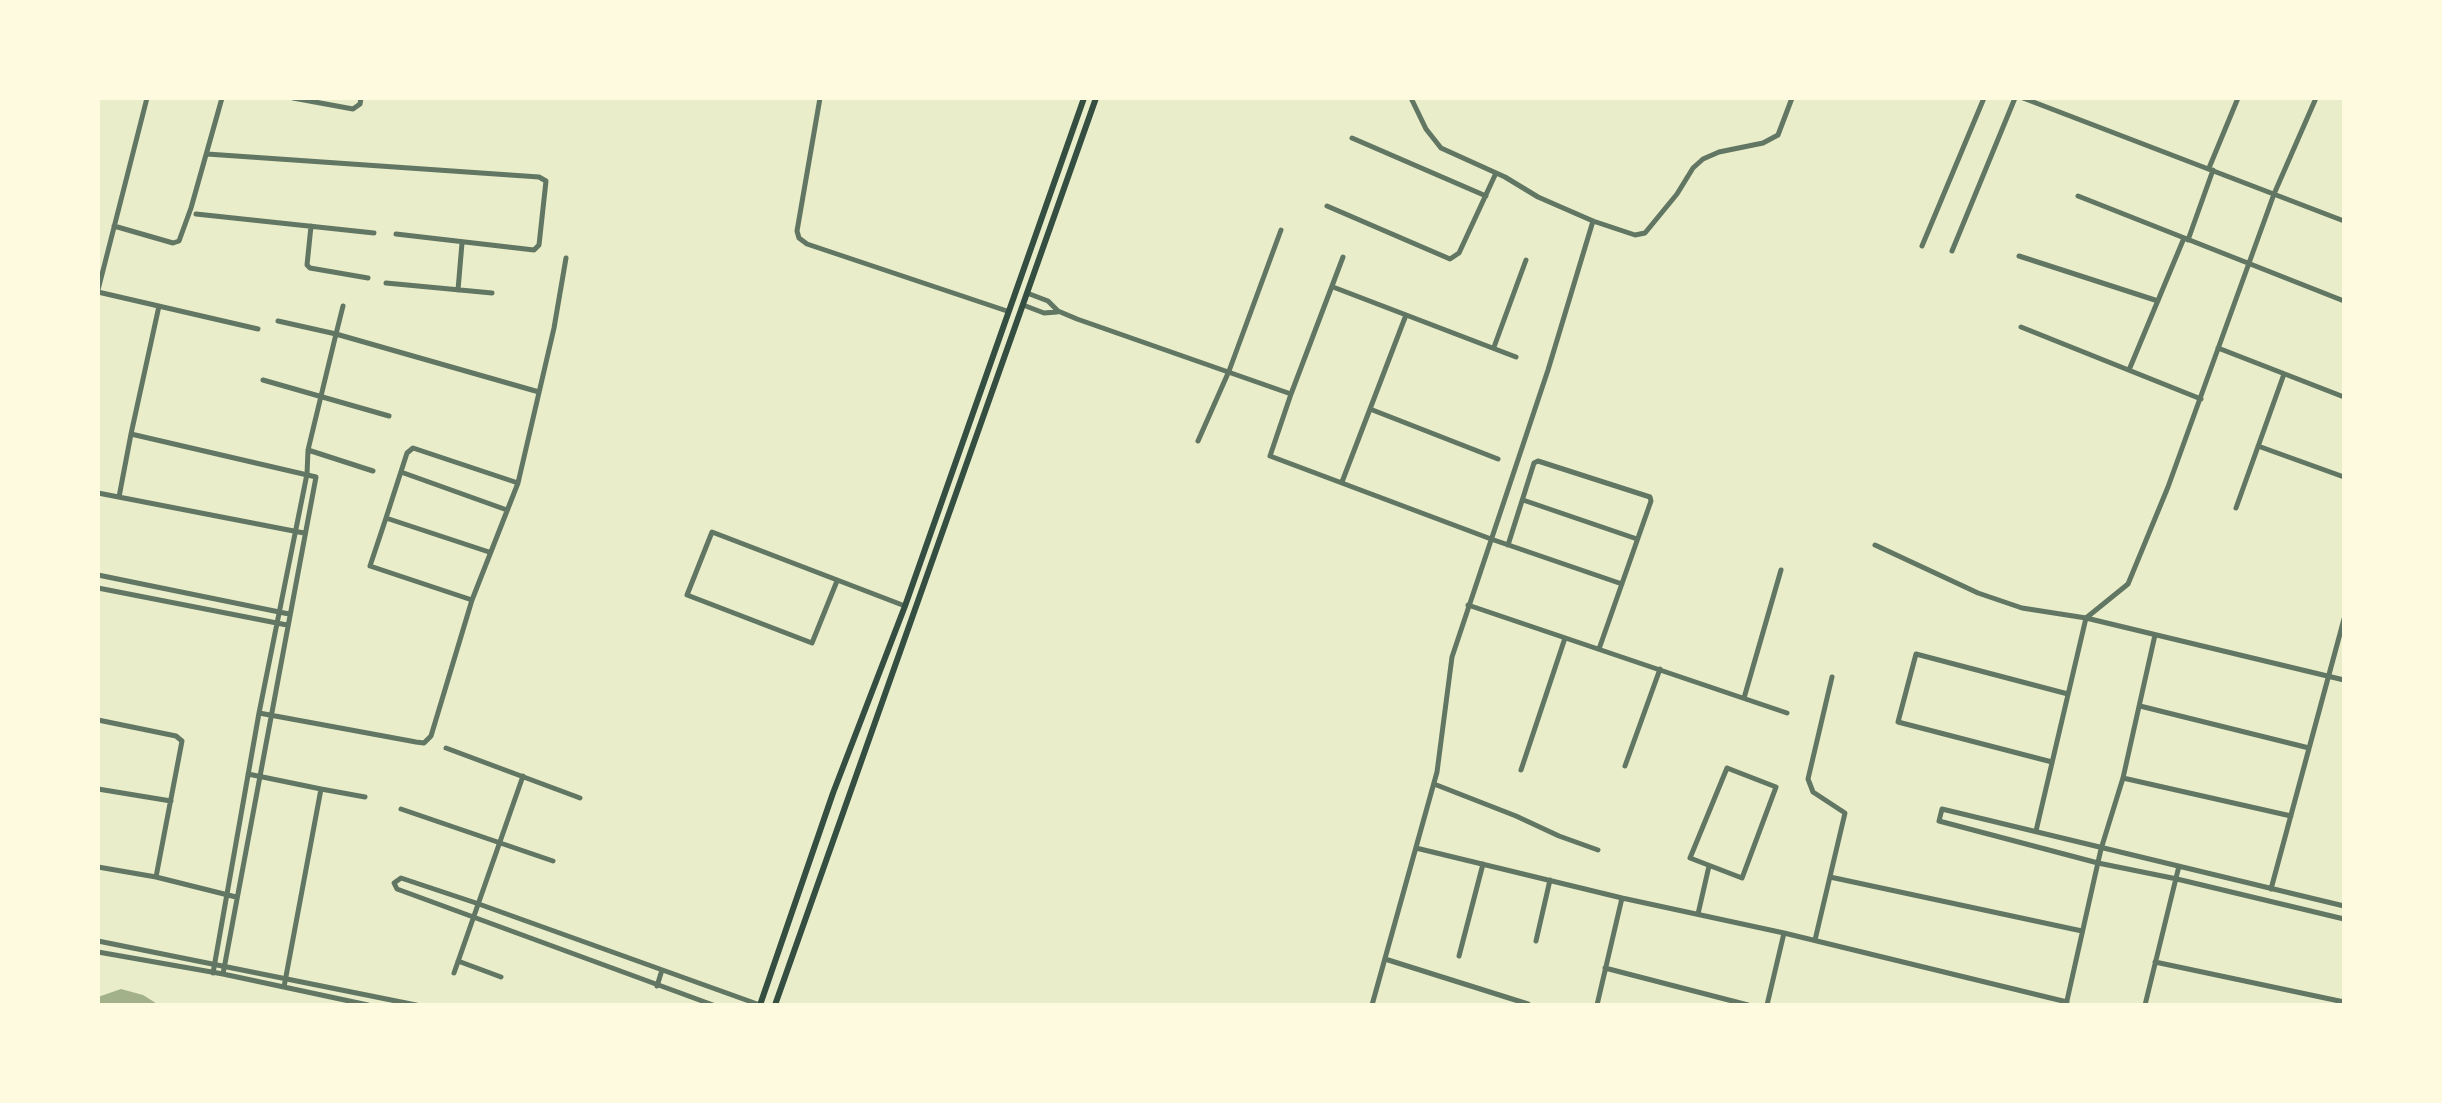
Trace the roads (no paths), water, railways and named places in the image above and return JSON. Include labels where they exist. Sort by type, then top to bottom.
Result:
[{"type":"main road","points":[[760,1005],[833,793],[905,606],[1084,98]]},
{"type":"main road","points":[[775,1005],[1096,98]]},
{"type":"main road","points":[[793,910],[807,914]]},
{"type":"street","points":[[147,98],[98,291],[258,329]]},
{"type":"street","points":[[114,226],[177,242],[194,211],[222,98]]},
{"type":"street","points":[[293,98],[353,109]]},
{"type":"street","points":[[820,98],[797,231],[799,238],[807,244],[1007,311]]},
{"type":"street","points":[[1411,98],[1426,129],[1441,148],[1496,173],[1538,197],[1635,235],[1645,233],[1703,159],[1719,152],[1763,143],[1778,135],[1792,98]]},
{"type":"street","points":[[1922,246],[1984,98]]},
{"type":"street","points":[[1952,251],[2015,98]]},
{"type":"street","points":[[2023,98],[2344,221]]},
{"type":"street","points":[[2129,370],[2186,239],[2238,98]]},
{"type":"street","points":[[2036,831],[2086,618],[2128,584],[2201,399],[2274,194],[2316,98]]},
{"type":"street","points":[[353,109],[361,101]]},
{"type":"street","points":[[349,102],[353,109]]},
{"type":"street","points":[[1352,138],[1486,196]]},
{"type":"street","points":[[207,154],[539,177],[546,181],[539,245],[534,250],[396,234]]},
{"type":"street","points":[[1327,206],[1450,259],[1459,253],[1496,173]]},
{"type":"street","points":[[2078,196],[2344,301]]},
{"type":"street","points":[[194,211],[374,233]]},
{"type":"street","points":[[1372,1005],[1434,784],[1452,657],[1548,370],[1593,221]]},
{"type":"street","points":[[311,226],[307,265],[368,278]]},
{"type":"street","points":[[1198,441],[1229,371],[1281,230]]},
{"type":"street","points":[[458,290],[462,243]]},
{"type":"street","points":[[2019,256],[2158,301]]},
{"type":"street","points":[[1343,257],[1270,456],[1491,539],[1622,584]]},
{"type":"street","points":[[259,713],[424,743],[431,736],[472,600],[518,483],[566,258]]},
{"type":"street","points":[[1494,347],[1526,260]]},
{"type":"street","points":[[386,283],[492,293]]},
{"type":"street","points":[[1333,287],[1516,357]]},
{"type":"street","points":[[1027,293],[1048,301],[1058,311],[1291,394]]},
{"type":"street","points":[[1023,305],[1044,313],[1058,311]]},
{"type":"street","points":[[119,497],[159,306]]},
{"type":"street","points":[[213,973],[259,713],[307,474],[308,450],[343,306]]},
{"type":"street","points":[[1342,482],[1406,315]]},
{"type":"street","points":[[278,321],[336,334],[539,392]]},
{"type":"street","points":[[2021,327],[2201,399]]},
{"type":"street","points":[[2218,348],[2344,397]]},
{"type":"street","points":[[2236,508],[2284,374]]},
{"type":"street","points":[[263,380],[389,416]]},
{"type":"street","points":[[1370,409],[1498,459]]},
{"type":"street","points":[[131,434],[316,477],[224,970]]},
{"type":"street","points":[[2258,446],[2344,477]]},
{"type":"street","points":[[472,600],[370,566],[407,453],[418,448],[518,483]]},
{"type":"street","points":[[308,450],[373,471]]},
{"type":"street","points":[[1508,545],[1534,463],[1538,461],[1650,497],[1599,649]]},
{"type":"street","points":[[401,472],[507,510]]},
{"type":"street","points":[[98,493],[304,533]]},
{"type":"street","points":[[1523,500],[1637,539]]},
{"type":"street","points":[[386,518],[489,552]]},
{"type":"street","points":[[837,581],[812,643],[687,595],[712,532],[905,606]]},
{"type":"street","points":[[1875,545],[1978,593],[2022,608],[2086,618],[2344,680]]},
{"type":"street","points":[[1744,698],[1781,570]]},
{"type":"street","points":[[98,575],[289,614]]},
{"type":"street","points":[[98,588],[287,625]]},
{"type":"street","points":[[197,608],[200,596]]},
{"type":"street","points":[[1468,605],[1787,713]]},
{"type":"street","points":[[2271,889],[2344,619]]},
{"type":"street","points":[[1416,848],[1622,898],[1815,940],[2066,1003],[2101,849],[2123,778],[2155,635]]},
{"type":"street","points":[[1521,770],[1565,638]]},
{"type":"street","points":[[2052,762],[1898,722],[1916,654],[2068,694]]},
{"type":"street","points":[[1625,766],[1660,669]]},
{"type":"street","points":[[1815,940],[1845,813],[1813,792],[1808,779],[1832,677]]},
{"type":"street","points":[[2139,706],[2309,748]]},
{"type":"street","points":[[98,720],[181,739],[156,877]]},
{"type":"street","points":[[446,748],[580,798]]},
{"type":"street","points":[[1727,768],[1776,787],[1742,878],[1709,866],[1690,858],[1727,768]]},
{"type":"street","points":[[248,774],[365,797]]},
{"type":"street","points":[[454,973],[523,776]]},
{"type":"street","points":[[2123,778],[2291,816]]},
{"type":"street","points":[[1434,784],[1598,850]]},
{"type":"street","points":[[98,789],[171,801]]},
{"type":"street","points":[[284,987],[321,789]]},
{"type":"street","points":[[401,809],[553,861]]},
{"type":"street","points":[[2344,906],[1942,809],[1939,821],[2098,863],[2344,919]]},
{"type":"street","points":[[1459,956],[1483,864]]},
{"type":"street","points":[[1698,914],[1709,866]]},
{"type":"street","points":[[2145,1005],[2179,866]]},
{"type":"street","points":[[98,867],[156,877],[236,897]]},
{"type":"street","points":[[1830,877],[2082,931]]},
{"type":"street","points":[[713,1005],[397,889],[394,883],[401,878],[476,903],[760,1005]]},
{"type":"street","points":[[1536,941],[1550,880]]},
{"type":"street","points":[[1597,1005],[1622,898]]},
{"type":"street","points":[[540,942],[546,928]]},
{"type":"street","points":[[1767,1005],[1784,933]]},
{"type":"street","points":[[98,941],[215,965],[284,987],[368,1005]]},
{"type":"street","points":[[98,952],[213,973],[224,970],[285,979],[396,1004],[416,1005]]},
{"type":"street","points":[[1385,959],[1528,1005]]},
{"type":"street","points":[[458,961],[501,977]]},
{"type":"street","points":[[2155,962],[2336,1003],[2344,1002]]},
{"type":"street","points":[[1605,968],[1748,1005]]},
{"type":"street","points":[[657,986],[662,970]]}]
